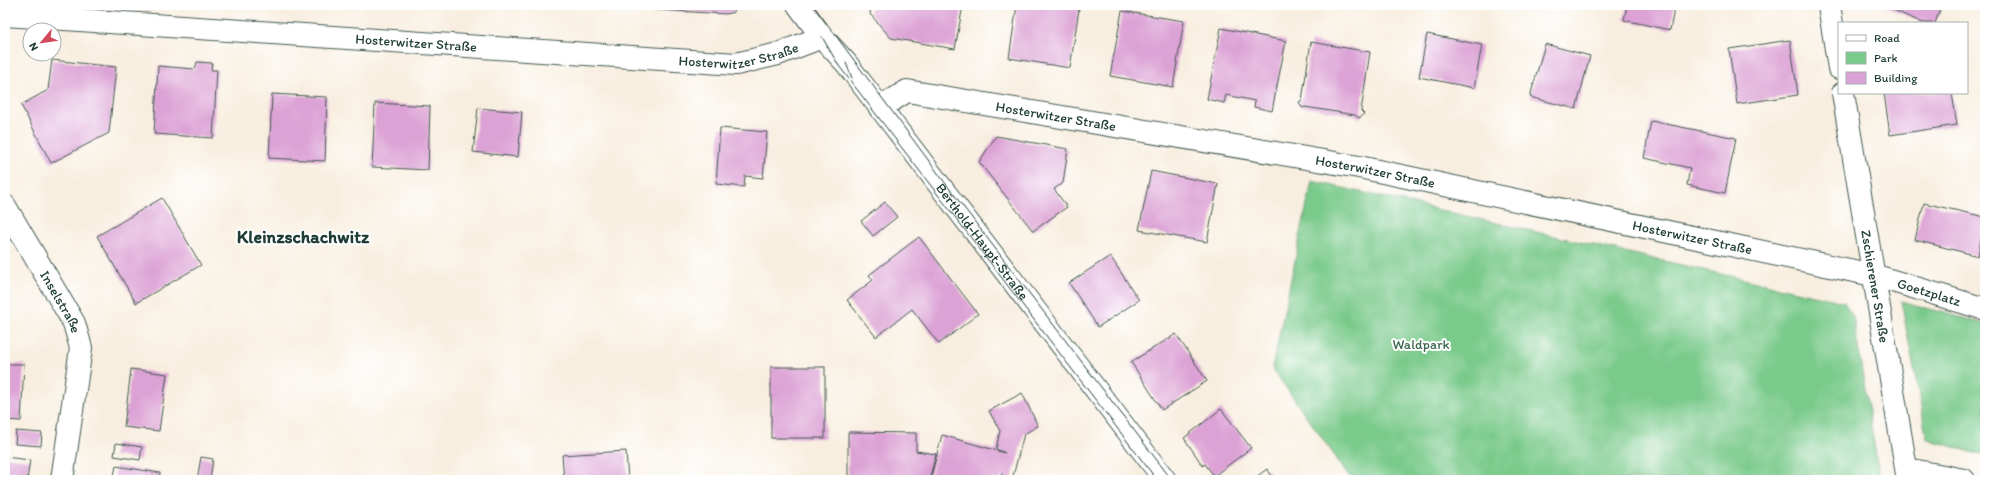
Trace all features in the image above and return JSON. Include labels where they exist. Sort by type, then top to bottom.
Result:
[{"type":"street","name":"Berthold-Haupt-Straße","points":[[798,5],[822,37],[846,63],[1165,480]]},
{"type":"street","points":[[817,5],[822,37]]},
{"type":"street","points":[[1829,5],[1838,62]]},
{"type":"street","name":"Hosterwitzer Straße","points":[[5,15],[736,64],[778,54],[822,37]]},
{"type":"street","name":"Hosterwitzer Straße","points":[[880,108],[907,90],[1359,167],[1873,275]]},
{"type":"street","name":"Zschierener Straße","points":[[1843,94],[1908,475]]},
{"type":"street","name":"Inselstraße","points":[[5,206],[74,323],[81,348],[62,480]]},
{"type":"street","name":"Goetzplatz","points":[[1873,275],[1985,309]]},
{"type":"street","points":[[1908,475],[1964,480]]},
{"type":"green space","name":"Waldpark","points":[[1312,181],[1844,302],[1853,317],[1880,480],[1352,480],[1272,368]]},
{"type":"green space","points":[[1901,301],[1985,324],[1985,456],[1927,439]]},
{"type":"building","points":[[643,5],[734,5],[735,9],[734,12],[726,14],[642,9]]},
{"type":"building","points":[[871,5],[963,5],[955,49],[891,38],[870,14]]},
{"type":"building","points":[[1017,5],[1056,5],[1079,9],[1070,68],[1009,58]]},
{"type":"building","points":[[1627,5],[1675,5],[1670,30],[1624,20]]},
{"type":"building","points":[[1882,5],[1942,5],[1935,22],[1921,22]]},
{"type":"building","points":[[1122,11],[1184,21],[1173,87],[1110,76]]},
{"type":"building","points":[[1221,28],[1286,41],[1272,111],[1254,107],[1255,101],[1226,95],[1224,103],[1207,99]]},
{"type":"building","points":[[1427,34],[1482,45],[1474,88],[1419,77]]},
{"type":"building","points":[[1790,40],[1798,95],[1737,104],[1729,49]]},
{"type":"building","points":[[1311,42],[1370,52],[1361,111],[1364,114],[1359,118],[1355,115],[1305,107],[1302,108],[1299,102],[1302,100]]},
{"type":"building","points":[[1545,44],[1590,56],[1576,109],[1530,97]]},
{"type":"building","points":[[62,61],[116,67],[109,133],[51,163],[21,105],[48,90],[52,62]]},
{"type":"building","points":[[197,62],[212,63],[211,70],[217,70],[213,138],[154,134],[158,66],[195,69]]},
{"type":"building","points":[[272,94],[327,97],[325,161],[269,158]]},
{"type":"building","points":[[1884,94],[1952,94],[1957,125],[1890,135]]},
{"type":"building","points":[[375,103],[430,106],[428,170],[372,167]]},
{"type":"building","points":[[478,108],[522,112],[518,157],[473,152]]},
{"type":"building","points":[[1651,121],[1736,138],[1725,193],[1687,185],[1690,168],[1644,158]]},
{"type":"building","points":[[720,128],[767,132],[763,178],[745,176],[744,187],[716,184]]},
{"type":"building","points":[[996,136],[1068,149],[1063,183],[1054,189],[1067,207],[1033,231],[979,162]]},
{"type":"building","points":[[1151,171],[1218,184],[1207,242],[1139,230]]},
{"type":"building","points":[[162,198],[201,265],[136,303],[97,236]]},
{"type":"building","points":[[885,202],[897,217],[873,236],[861,221]]},
{"type":"building","points":[[1924,203],[1985,217],[1978,256],[1915,240]]},
{"type":"building","points":[[919,237],[978,314],[939,344],[912,309],[876,337],[847,300],[873,280],[869,275]]},
{"type":"building","points":[[1110,256],[1139,300],[1098,327],[1069,283]]},
{"type":"building","points":[[1176,334],[1207,381],[1162,410],[1131,362]]},
{"type":"building","points":[[5,364],[24,364],[21,421],[5,420]]},
{"type":"building","points":[[771,367],[825,367],[825,438],[771,438]]},
{"type":"building","points":[[131,369],[167,374],[159,431],[124,427]]},
{"type":"building","points":[[1022,393],[1038,426],[1024,434],[1012,480],[1001,478],[1002,473],[1000,480],[930,480],[942,435],[1005,453],[996,449],[1000,431],[989,411]]},
{"type":"building","points":[[1221,409],[1251,448],[1214,476],[1205,464],[1203,466],[1184,438]]},
{"type":"building","points":[[16,431],[42,433],[41,446],[15,444]]},
{"type":"building","points":[[848,432],[916,433],[916,451],[936,454],[929,480],[848,480]]},
{"type":"building","points":[[116,443],[142,447],[140,460],[114,456]]},
{"type":"building","points":[[626,451],[628,480],[564,480],[562,455]]},
{"type":"building","points":[[5,457],[30,460],[27,480],[5,480]]},
{"type":"building","points":[[201,457],[213,459],[210,480],[197,480]]},
{"type":"building","points":[[116,466],[160,473],[159,480],[113,480]]},
{"type":"building","points":[[1267,469],[1275,480],[1252,480]]},
{"type":"building","points":[[778,478],[778,480],[744,480],[744,479]]},
{"type":"tram line","points":[[813,5],[949,188],[1172,480]]},
{"type":"tram line","points":[[822,37],[839,66],[1157,480]]},
{"type":"tram line","points":[[846,63],[852,78]]},
{"type":"district","name":"Kleinzschachwitz","points":[[303,237]]}]
